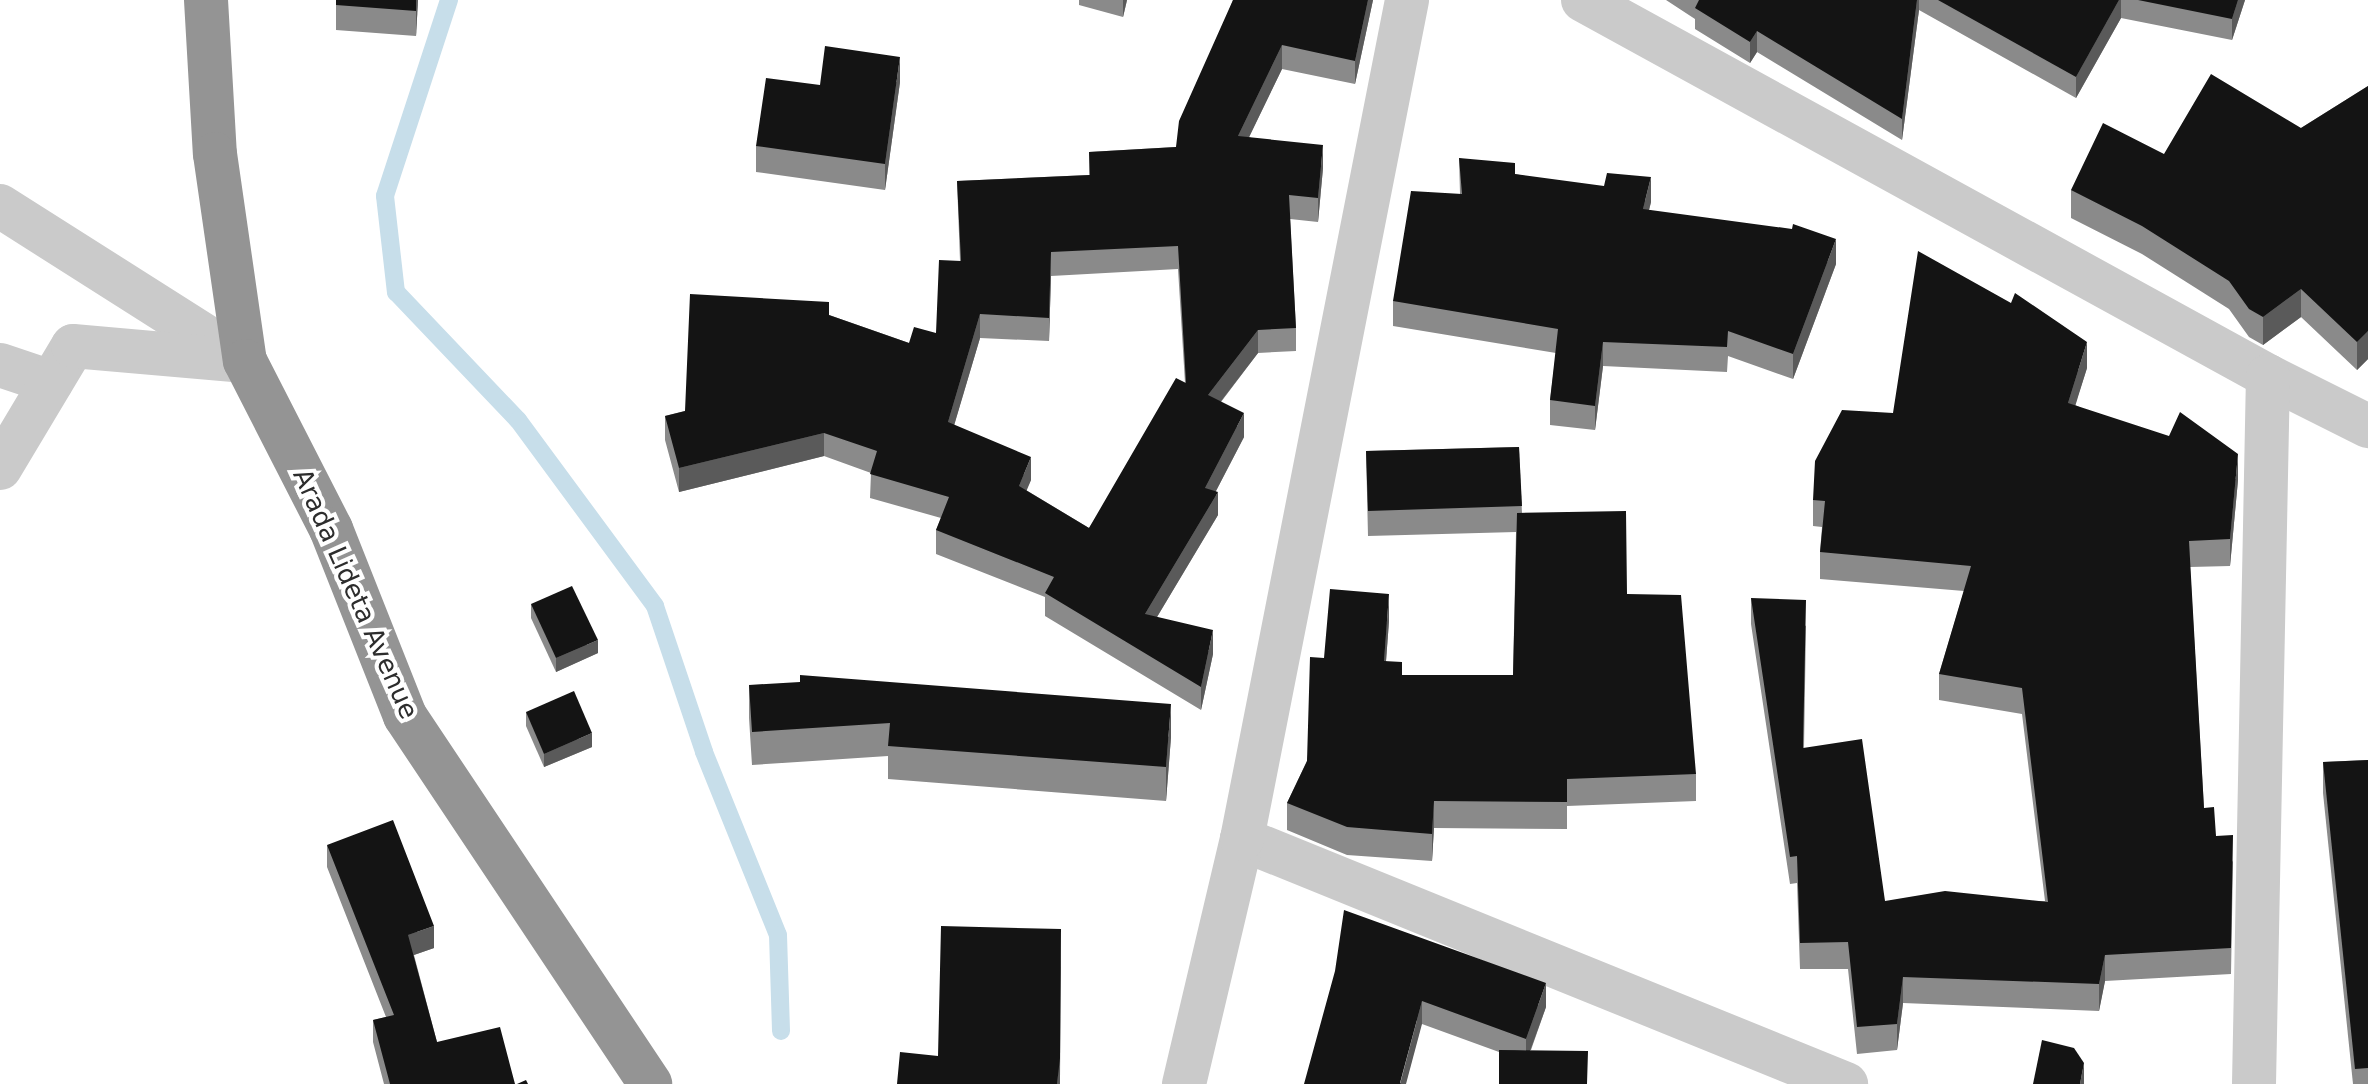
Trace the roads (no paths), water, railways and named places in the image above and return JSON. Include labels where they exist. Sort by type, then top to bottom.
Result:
[{"type":"highway","name":"Arada Lideta Avenue","points":[[206,0],[215,154],[245,361],[331,529],[405,716],[650,1084]]},
{"type":"street","points":[[1184,1084],[1242,839],[1407,0]]},
{"type":"street","points":[[1583,0],[2268,376],[2368,426]]},
{"type":"street","points":[[0,206],[245,361]]},
{"type":"street","points":[[0,468],[73,346],[245,361]]},
{"type":"street","points":[[0,365],[51,382]]},
{"type":"street","points":[[2254,1084],[2268,376]]},
{"type":"street","points":[[1242,839],[1846,1084]]},
{"type":"waterway","points":[[449,0],[385,196],[396,292],[518,420],[655,606],[704,752],[778,935],[781,1031]]}]
